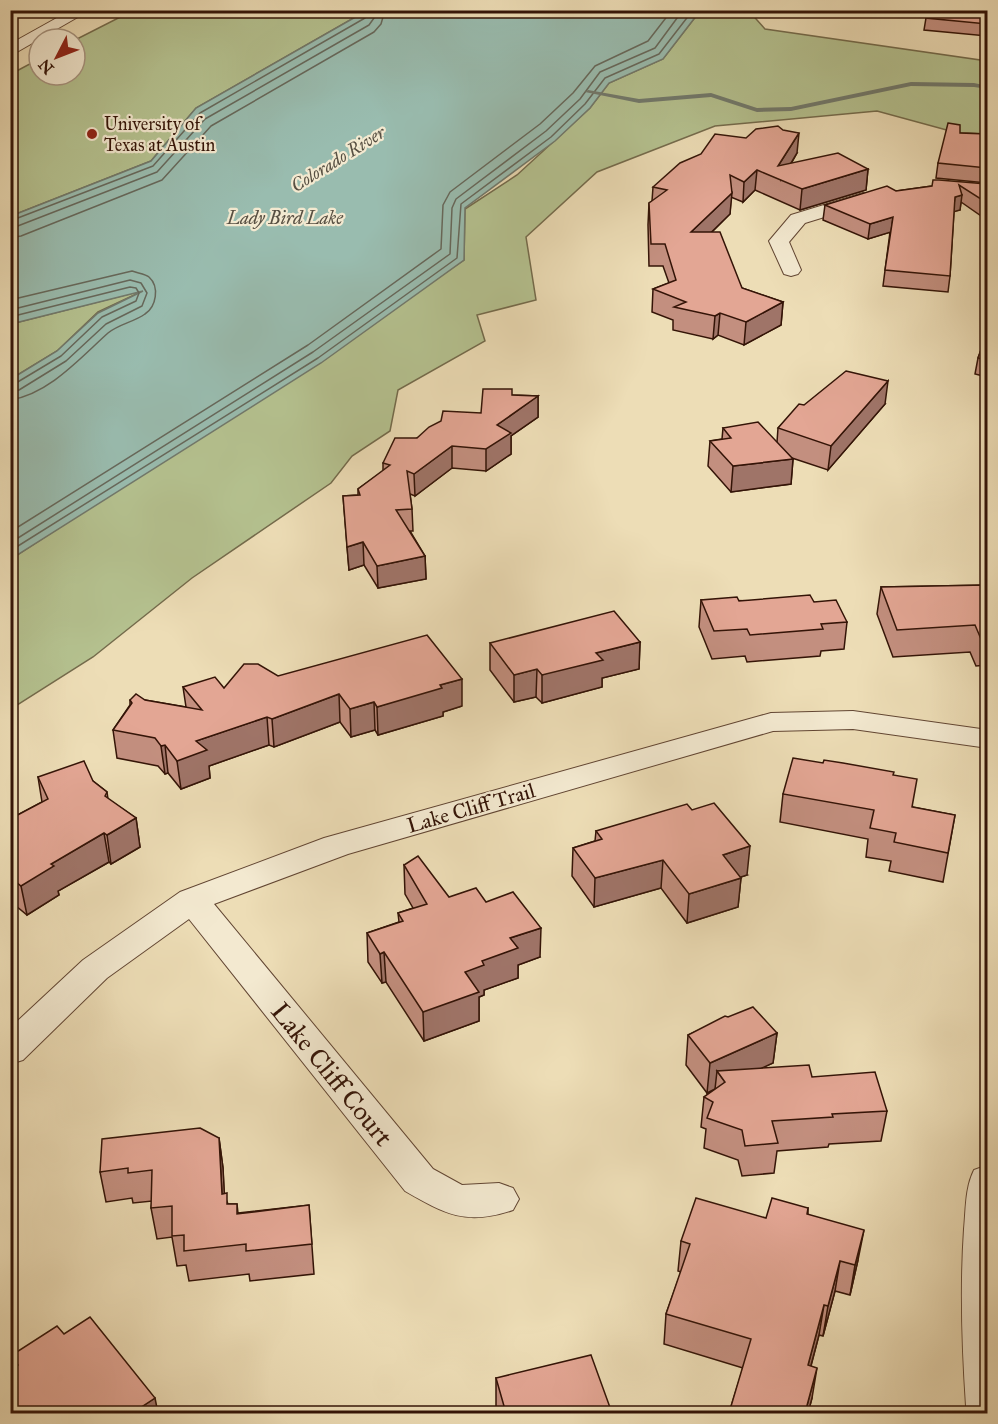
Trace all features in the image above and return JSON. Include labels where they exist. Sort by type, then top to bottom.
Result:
[{"type":"street","points":[[10,15],[20,10]]},
{"type":"street","points":[[10,51],[83,10]]},
{"type":"street","points":[[913,10],[987,13]]},
{"type":"street","points":[[791,270],[779,242],[798,219],[884,193]]},
{"type":"street","name":"Lake Cliff Trail","points":[[10,1050],[95,969],[192,900],[336,846],[771,722],[853,720],[987,740]]},
{"type":"street","name":"Lake Cliff Court","points":[[192,900],[419,1180],[457,1201],[500,1199]]},
{"type":"street","points":[[987,1181],[983,1230],[982,1293],[987,1406]]},
{"type":"green space","name":"University of Texas at Austin","points":[[132,11],[366,11],[196,108],[151,161],[11,216],[11,74],[27,65],[27,87],[87,87],[87,34]]},
{"type":"green space","points":[[700,11],[749,11],[765,29],[987,61],[987,141],[877,111],[715,126],[597,172],[526,237],[536,300],[477,315],[485,341],[398,390],[390,431],[352,456],[331,483],[192,578],[93,657],[11,709],[11,559],[464,260],[465,209],[517,175],[590,108],[609,83],[663,59]]},
{"type":"green space","points":[[145,290],[98,312],[57,351],[11,379],[11,324]]},
{"type":"water","name":"Lady Bird Lake","points":[[366,11],[700,11],[663,59],[609,83],[590,108],[555,141],[465,208],[464,260],[321,363],[11,559],[11,379],[57,351],[98,313],[143,291],[11,324],[11,216],[151,161],[196,108]]},
{"type":"building","points":[[931,10],[987,10],[987,24],[926,18]]},
{"type":"building","points":[[948,123],[960,125],[960,133],[987,134],[987,168],[938,163]]},
{"type":"building","points":[[778,126],[783,130],[799,133],[778,166],[838,153],[868,169],[802,189],[757,170],[744,182],[730,175],[732,193],[691,232],[720,232],[742,288],[783,302],[746,322],[720,313],[715,316],[674,307],[686,302],[653,289],[676,280],[665,244],[651,244],[649,203],[667,190],[653,187],[680,163],[701,154],[715,134],[746,138],[756,129]]},
{"type":"building","points":[[933,180],[987,184],[987,203],[959,185],[962,195],[955,197],[950,276],[885,270],[893,217],[870,224],[825,205],[887,186],[896,191],[932,186]]},
{"type":"building","points":[[987,334],[987,360],[978,358]]},
{"type":"building","points":[[846,371],[888,381],[831,446],[778,428],[799,404],[804,405]]},
{"type":"building","points":[[483,389],[512,389],[512,395],[538,396],[497,425],[511,433],[486,449],[452,446],[414,474],[407,471],[412,509],[396,510],[425,556],[377,566],[363,542],[347,547],[343,496],[360,495],[358,489],[390,465],[383,463],[395,438],[417,438],[429,427],[441,421],[443,411],[481,413]]},
{"type":"building","points":[[758,422],[793,459],[733,466],[710,441],[731,438],[723,428]]},
{"type":"building","points":[[987,585],[987,638],[981,639],[975,625],[897,630],[881,587]]},
{"type":"building","points":[[810,595],[814,602],[836,600],[847,622],[821,624],[823,629],[750,635],[747,629],[714,631],[701,600],[737,597],[739,601]]},
{"type":"building","points":[[614,611],[640,642],[596,653],[603,660],[542,675],[537,669],[514,675],[490,643]]},
{"type":"building","points":[[427,635],[462,679],[440,685],[442,688],[377,707],[374,702],[350,709],[339,694],[272,719],[267,717],[196,741],[207,750],[177,761],[165,745],[161,746],[155,738],[113,730],[132,703],[130,700],[136,694],[145,700],[202,710],[183,687],[215,677],[224,688],[244,664],[258,664],[278,676]]},
{"type":"building","points":[[793,758],[823,763],[824,760],[843,763],[894,772],[893,775],[917,779],[912,807],[955,815],[948,853],[894,842],[896,833],[870,828],[874,810],[783,794]]},
{"type":"building","points":[[84,761],[93,781],[107,792],[105,796],[136,818],[107,835],[104,833],[51,864],[54,866],[21,886],[10,877],[10,819],[48,799],[38,777]]},
{"type":"building","points":[[714,803],[750,846],[723,855],[741,878],[689,894],[663,860],[595,878],[573,848],[602,839],[596,831],[687,804],[692,810]]},
{"type":"building","points":[[418,856],[449,897],[476,888],[486,902],[513,892],[541,928],[510,938],[518,948],[482,961],[484,965],[465,972],[479,992],[423,1012],[384,952],[380,954],[367,933],[403,921],[398,913],[427,904],[404,865]]},
{"type":"building","points":[[753,1007],[777,1033],[710,1063],[688,1035],[725,1016],[728,1017]]},
{"type":"building","points":[[809,1065],[812,1077],[875,1072],[887,1111],[772,1121],[778,1143],[745,1146],[742,1130],[707,1118],[713,1102],[704,1097],[725,1082],[717,1071]]},
{"type":"building","points":[[200,1128],[219,1138],[222,1194],[227,1193],[227,1204],[237,1204],[237,1214],[309,1205],[312,1244],[246,1251],[246,1244],[184,1251],[184,1235],[172,1236],[172,1206],[151,1208],[152,1170],[128,1173],[128,1168],[100,1172],[102,1139]]},
{"type":"building","points":[[696,1198],[766,1218],[772,1198],[808,1208],[807,1214],[864,1230],[855,1265],[840,1261],[828,1306],[824,1305],[808,1365],[817,1368],[805,1413],[787,1409],[786,1413],[729,1413],[751,1339],[666,1314],[690,1244],[681,1241]]},
{"type":"building","points":[[90,1317],[155,1398],[137,1410],[139,1413],[10,1413],[10,1370],[18,1365],[12,1355],[57,1326],[64,1334]]},
{"type":"building","points":[[591,1355],[612,1413],[506,1413],[496,1378]]},
{"type":"waterway","points":[[588,92],[639,101],[711,95],[757,110],[791,109],[911,84],[974,85],[988,88]]},
{"type":"place","name":"University of Texas at Austin","points":[[92,134]]},
{"type":"water label","name":"Colorado River","points":[[338,159]]}]
